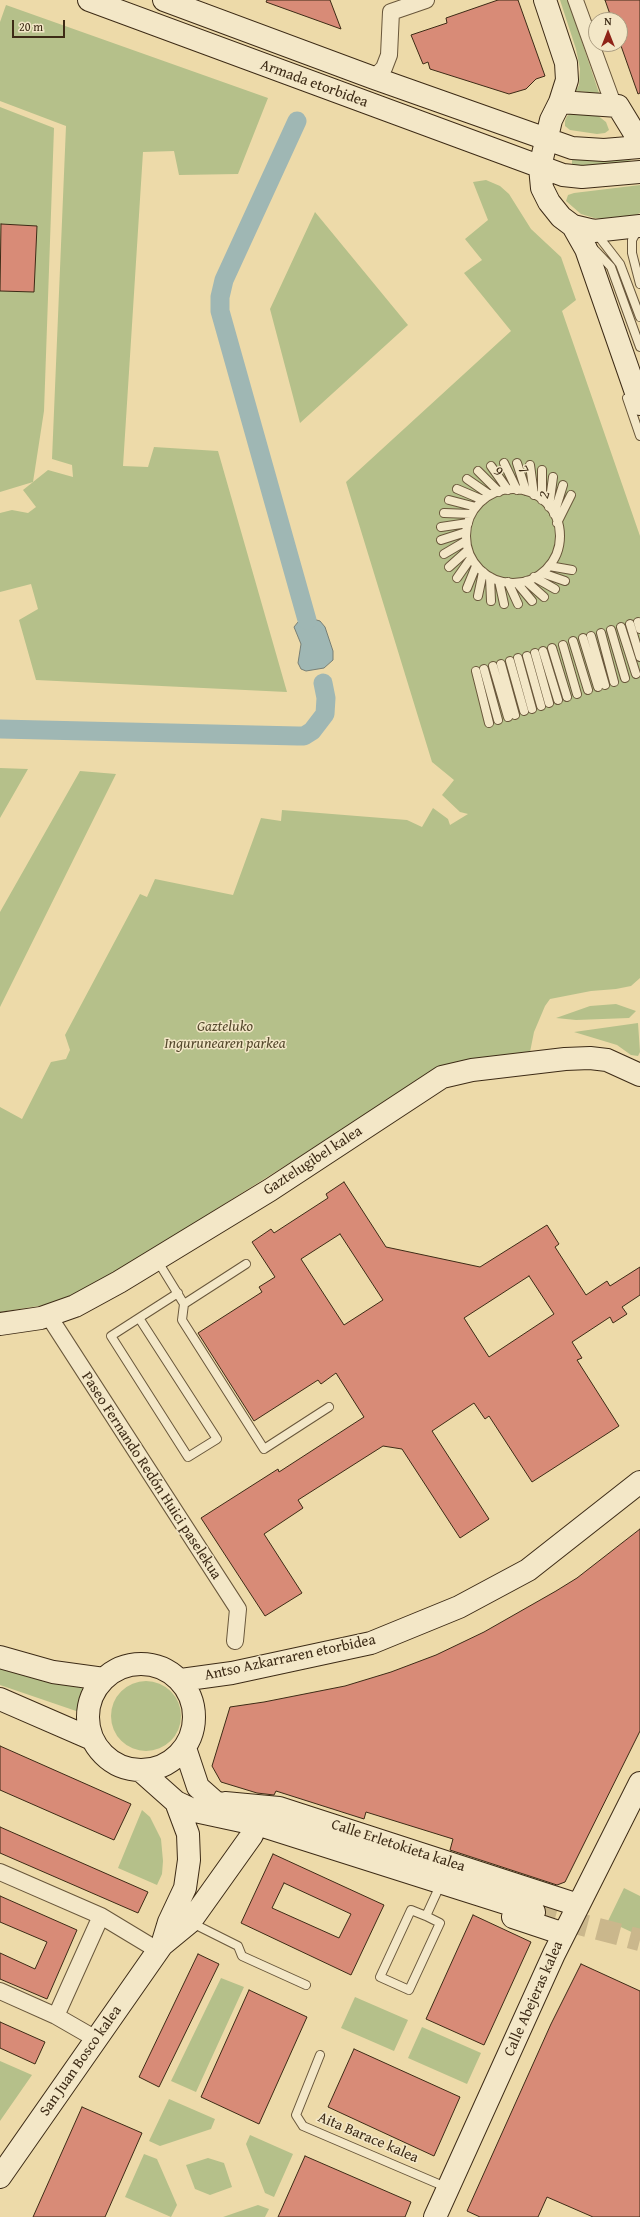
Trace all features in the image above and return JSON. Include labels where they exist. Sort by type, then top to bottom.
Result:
[{"type":"street","name":"Armada etorbidea","points":[[89,0],[563,175],[582,177],[640,172]]},
{"type":"street","name":"Armada etorbidea","points":[[164,0],[374,78],[572,148],[604,150],[640,147]]},
{"type":"street","points":[[374,78],[384,68],[389,55],[391,12],[426,0]]},
{"type":"street","points":[[545,0],[566,63],[567,80],[560,102],[551,120],[540,167],[542,188],[549,202],[561,217],[582,231],[639,226]]},
{"type":"street","points":[[560,102],[618,106],[640,142]]},
{"type":"street","points":[[582,231],[586,249],[632,398]]},
{"type":"street","name":"Gaztelugibel kalea","points":[[0,1324],[48,1315],[75,1306],[157,1259],[270,1190],[442,1077],[472,1070],[565,1059],[590,1058],[607,1060],[640,1076]]},
{"type":"street","name":"Paseo Fernando Redón Huici paselekua","points":[[48,1315],[238,1608],[235,1641]]},
{"type":"street","name":"Antso Azkarraren etorbidea","points":[[181,1680],[232,1673],[371,1643],[459,1607],[528,1570],[640,1482]]},
{"type":"street","points":[[0,1657],[53,1672],[104,1679]]},
{"type":"street","points":[[0,1699],[92,1739],[112,1760],[129,1768],[140,1770],[158,1767],[167,1763],[185,1748],[194,1726],[194,1704],[181,1680],[166,1669],[153,1664],[126,1666],[104,1679],[93,1694],[90,1704],[89,1722],[92,1739]]},
{"type":"street","name":"Calle Erletokieta kalea","points":[[185,1748],[198,1787],[212,1808],[252,1835],[437,1892],[564,1934]]},
{"type":"street","name":"Calle Erletokieta kalea","points":[[140,1770],[176,1802],[212,1808],[535,1908]]},
{"type":"street","name":"Calle Abejeras kalea","points":[[435,2217],[564,1934],[640,1783]]},
{"type":"street","name":"San Juan Bosco kalea","points":[[161,1948],[169,1922],[185,1888],[189,1860],[188,1834],[176,1802]]},
{"type":"street","name":"Calle Erletokieta kalea","points":[[212,1808],[279,1808],[578,1905]]},
{"type":"street","name":"San Juan Bosco kalea","points":[[0,2177],[161,1948],[190,1922],[252,1835]]},
{"type":"street","points":[[0,1872],[101,1916],[161,1948]]},
{"type":"street","points":[[56,2016],[101,1916]]},
{"type":"street","points":[[0,1990],[56,2016],[96,2039]]},
{"type":"lane","points":[[572,0],[605,92],[618,106]]},
{"type":"lane","points":[[579,0],[618,106]]},
{"type":"lane","points":[[639,226],[632,240],[632,253],[640,284]]},
{"type":"lane","points":[[582,231],[620,264],[640,317]]},
{"type":"lane","points":[[582,231],[611,267],[640,347]]},
{"type":"lane","points":[[610,348],[622,344],[640,397]]},
{"type":"lane","points":[[632,398],[640,436]]},
{"type":"lane","name":"7","points":[[504,463],[517,490]]},
{"type":"lane","points":[[517,463],[526,491]]},
{"type":"lane","points":[[530,465],[534,495]]},
{"type":"lane","points":[[491,466],[508,490]]},
{"type":"lane","points":[[542,470],[542,500]]},
{"type":"lane","name":"9","points":[[478,471],[499,492]]},
{"type":"lane","points":[[549,507],[553,477]]},
{"type":"lane","points":[[466,479],[490,495]]},
{"type":"lane","name":"2","points":[[554,514],[563,485]]},
{"type":"lane","points":[[457,489],[483,500]]},
{"type":"lane","points":[[508,490],[526,491],[542,500],[554,514],[557,523],[559,541],[554,558],[542,573],[526,581],[517,583],[499,581],[483,572],[476,566],[471,558],[466,540],[468,523],[471,514],[476,507],[490,495],[508,490]]},
{"type":"lane","points":[[557,523],[571,496]]},
{"type":"lane","points":[[449,500],[476,507]]},
{"type":"lane","points":[[444,513],[471,514]]},
{"type":"lane","points":[[441,527],[468,523]]},
{"type":"lane","points":[[441,540],[466,532]]},
{"type":"lane","points":[[444,554],[466,540]]},
{"type":"lane","points":[[449,567],[468,550]]},
{"type":"lane","points":[[457,578],[471,558]]},
{"type":"lane","points":[[466,588],[476,566]]},
{"type":"lane","points":[[548,566],[572,570]]},
{"type":"lane","points":[[478,596],[483,572]]},
{"type":"lane","points":[[542,573],[565,581]]},
{"type":"lane","points":[[490,577],[491,601]]},
{"type":"lane","points":[[534,577],[555,590]]},
{"type":"lane","points":[[499,581],[504,604]]},
{"type":"lane","points":[[526,581],[544,596]]},
{"type":"lane","points":[[508,582],[518,604]]},
{"type":"lane","points":[[517,583],[532,601]]},
{"type":"lane","points":[[636,625],[640,657]]},
{"type":"lane","points":[[621,627],[636,674]]},
{"type":"lane","points":[[611,630],[625,678]]},
{"type":"lane","points":[[601,633],[614,682]]},
{"type":"lane","points":[[583,638],[601,686],[592,636]]},
{"type":"lane","points":[[573,641],[588,690]]},
{"type":"lane","points":[[563,644],[576,694]]},
{"type":"lane","points":[[552,648],[567,697]]},
{"type":"lane","points":[[543,651],[558,700]]},
{"type":"lane","points":[[531,655],[545,704]]},
{"type":"lane","points":[[514,660],[528,710]]},
{"type":"lane","points":[[497,665],[511,716]]},
{"type":"lane","points":[[489,723],[480,670],[498,720]]},
{"type":"lane","points":[[157,1259],[184,1304],[182,1320],[264,1448],[330,1407]]},
{"type":"lane","points":[[184,1304],[246,1264]]},
{"type":"lane","points":[[139,1318],[217,1439],[188,1457],[111,1336],[139,1318],[178,1293]]},
{"type":"lane","points":[[426,1916],[437,1892]]},
{"type":"lane","points":[[412,1910],[426,1916],[440,1923],[409,1990],[380,1977],[412,1910]]},
{"type":"lane","points":[[190,1922],[238,1946],[242,1956],[306,1985]]},
{"type":"lane","name":"Aita Barace kalea","points":[[320,2056],[296,2115],[303,2126],[449,2188]]},
{"type":"green space","points":[[560,0],[568,0],[599,93],[576,91],[579,85],[580,69],[576,49]]},
{"type":"green space","points":[[6,5],[268,98],[238,174],[179,175],[174,151],[143,152],[123,466],[148,467],[154,447],[218,451],[287,692],[36,680],[19,620],[38,609],[31,584],[0,592],[0,513],[12,510],[28,513],[36,507],[23,490],[48,470],[73,477],[72,465],[52,459],[66,126],[0,101],[0,22]]},
{"type":"green space","points":[[0,107],[54,128],[44,411],[33,482],[0,492]]},
{"type":"green space","points":[[572,113],[597,115],[606,122],[609,130],[605,133],[597,134],[570,130],[565,126],[565,121],[567,116]]},
{"type":"green space","points":[[572,157],[630,157],[631,160],[627,162],[581,167],[572,166]]},
{"type":"green space","name":"Gazteluko Ingurunearen parkea","points":[[486,180],[500,186],[509,194],[531,229],[561,257],[576,300],[562,311],[640,536],[640,978],[631,986],[591,991],[550,999],[545,1006],[534,1032],[530,1052],[439,1069],[175,1235],[127,1268],[87,1289],[45,1305],[0,1312],[0,1107],[22,1119],[51,1062],[66,1059],[70,1050],[65,1035],[140,894],[147,897],[155,879],[233,895],[261,818],[281,821],[282,810],[407,820],[422,827],[433,808],[448,819],[450,825],[468,814],[460,812],[442,795],[454,780],[432,762],[346,482],[511,331],[464,273],[482,260],[465,239],[488,220],[473,182]]},
{"type":"green space","points":[[640,185],[640,213],[631,217],[613,220],[594,218],[581,214],[566,201],[568,195],[574,193]]},
{"type":"green space","points":[[315,212],[408,325],[300,423],[270,309]]},
{"type":"green space","points":[[0,768],[28,769],[0,818]]},
{"type":"green space","points":[[80,771],[116,774],[0,1007],[0,912]]},
{"type":"green space","points":[[616,1004],[636,1011],[629,1018],[576,1020],[556,1018],[590,1006]]},
{"type":"green space","points":[[638,1023],[640,1052],[638,1056],[631,1055],[617,1045],[574,1032]]},
{"type":"green space","points":[[0,1667],[89,1686],[84,1697],[82,1713],[0,1685]]},
{"type":"green space","points":[[146,1681],[165,1687],[175,1697],[181,1716],[175,1735],[165,1745],[146,1751],[127,1745],[117,1735],[111,1716],[117,1697],[127,1687]]},
{"type":"green space","points":[[142,1810],[150,1817],[161,1839],[163,1861],[162,1874],[157,1885],[118,1868]]},
{"type":"green space","points":[[624,1888],[640,1896],[640,1936],[608,1921]]},
{"type":"green space","points":[[221,1978],[244,1987],[196,2092],[171,2081]]},
{"type":"green space","points":[[355,1997],[408,2020],[394,2051],[341,2028]]},
{"type":"green space","points":[[422,2027],[481,2053],[467,2084],[408,2058]]},
{"type":"green space","points":[[0,2061],[32,2075],[0,2121]]},
{"type":"green space","points":[[169,2099],[215,2119],[211,2129],[160,2146],[149,2141]]},
{"type":"green space","points":[[250,2135],[293,2154],[274,2197],[265,2193],[246,2144]]},
{"type":"green space","points":[[144,2154],[157,2159],[177,2205],[171,2217],[125,2197]]},
{"type":"green space","points":[[208,2158],[224,2163],[232,2187],[210,2195],[195,2189],[186,2165]]},
{"type":"green space","points":[[258,2205],[269,2209],[265,2217],[223,2217]]},
{"type":"water","points":[[313,619],[320,621],[325,627],[333,651],[333,660],[324,668],[306,671],[301,669],[298,663],[301,644],[294,627],[298,622]]},
{"type":"building","points":[[267,0],[330,0],[341,29],[266,2]]},
{"type":"building","points":[[498,0],[518,0],[545,76],[536,79],[526,89],[509,94],[430,69],[428,62],[423,64],[411,35],[447,23],[446,18]]},
{"type":"building","points":[[605,0],[640,0],[640,93],[638,94],[623,52],[628,52],[628,12],[609,12]]},
{"type":"building","points":[[1,224],[37,226],[34,292],[0,291]]},
{"type":"building","points":[[344,1182],[386,1247],[480,1267],[547,1225],[559,1244],[555,1247],[586,1295],[607,1281],[610,1286],[640,1267],[640,1295],[622,1307],[627,1314],[613,1323],[610,1317],[572,1342],[582,1358],[577,1360],[619,1426],[532,1482],[489,1416],[485,1419],[474,1403],[432,1431],[489,1519],[460,1538],[402,1449],[383,1446],[298,1500],[303,1508],[264,1534],[302,1593],[265,1616],[201,1518],[278,1469],[279,1472],[364,1417],[336,1373],[321,1384],[318,1380],[254,1421],[198,1333],[262,1292],[259,1287],[275,1277],[252,1242],[271,1229],[274,1233],[328,1198],[326,1194]],"holes":[[[340,1234],[383,1300],[344,1325],[301,1259]],[[529,1276],[554,1314],[489,1357],[464,1318]]]},
{"type":"building","points":[[640,1529],[640,1731],[565,1882],[557,1885],[450,1850],[453,1839],[366,1812],[364,1819],[276,1791],[274,1795],[257,1793],[221,1782],[212,1766],[230,1707],[345,1686],[391,1672],[436,1655],[484,1632],[556,1591],[577,1578]]},
{"type":"building","points":[[0,1746],[131,1804],[114,1840],[0,1790]]},
{"type":"building","points":[[0,1827],[148,1892],[138,1913],[0,1853]]},
{"type":"building","points":[[273,1854],[384,1905],[351,1975],[241,1923]],"holes":[[[284,1883],[351,1914],[339,1938],[272,1908]]]},
{"type":"building","points":[[0,1896],[77,1930],[47,1999],[0,1979],[0,1953],[35,1969],[47,1942],[0,1922]]},
{"type":"building","points":[[473,1915],[531,1942],[484,2045],[426,2019]]},
{"type":"building","points":[[198,1954],[219,1964],[159,2087],[139,2077]]},
{"type":"building","points":[[581,1964],[640,1991],[640,2217],[593,2217],[547,2197],[538,2217],[480,2217],[467,2211],[551,2024]]},
{"type":"building","points":[[249,1990],[307,2017],[259,2124],[201,2097]]},
{"type":"building","points":[[0,2022],[45,2042],[35,2064],[0,2048]]},
{"type":"building","points":[[354,2049],[460,2097],[434,2156],[328,2107]]},
{"type":"building","points":[[82,2107],[142,2133],[105,2217],[33,2217]]},
{"type":"building","points":[[305,2156],[411,2202],[405,2217],[278,2217]]},
{"type":"waterway","points":[[297,121],[224,280],[220,297],[220,311],[307,620]]},
{"type":"waterway","points":[[0,729],[304,736],[312,731],[325,714],[326,698],[323,683]]},
{"type":"tunnel","points":[[534,1912],[640,1940]]}]
